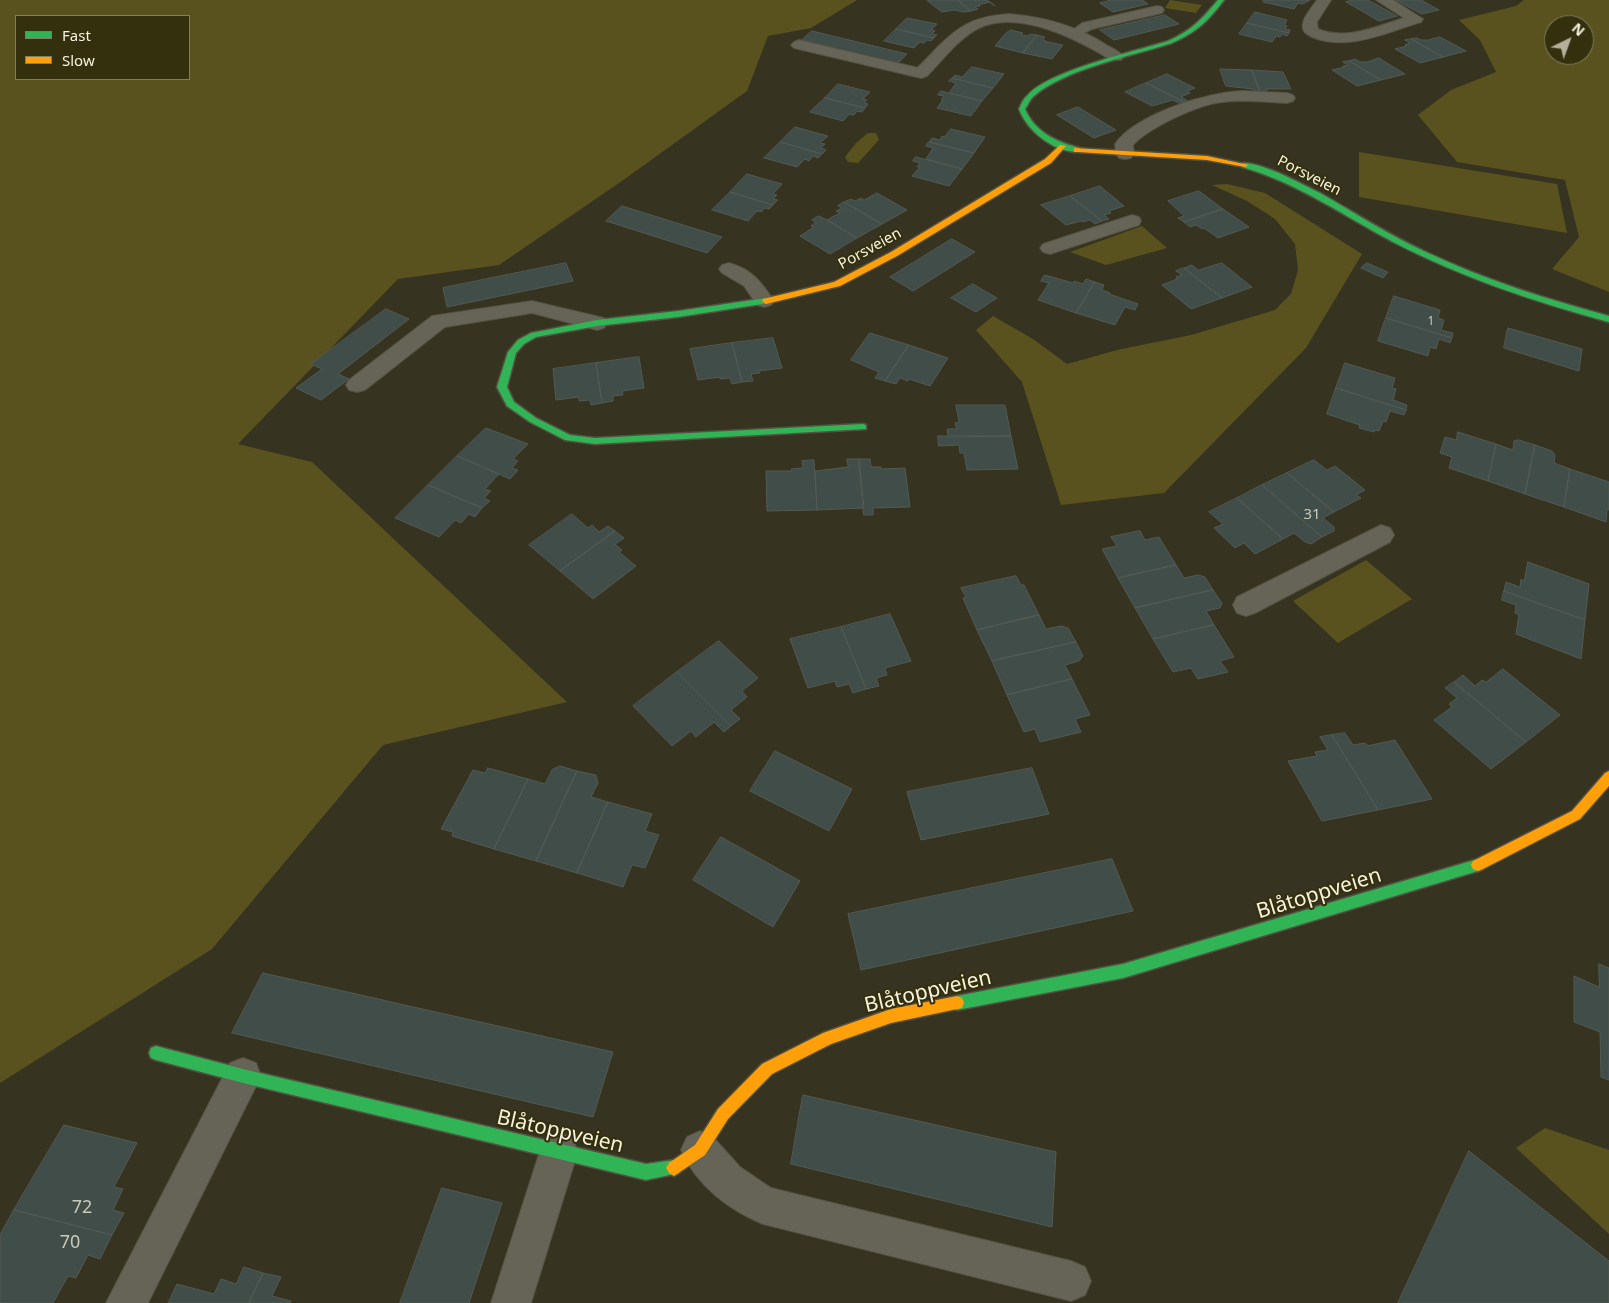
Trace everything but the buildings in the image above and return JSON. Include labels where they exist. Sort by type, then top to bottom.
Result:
[{"type":"street","points":[[1062,146],[1043,135],[1028,120],[1023,112],[1022,105],[1026,97],[1052,81],[1116,57],[1170,43],[1193,32],[1201,26],[1221,0]]},
{"type":"street","points":[[1324,0],[1310,22],[1312,31],[1319,36],[1330,38],[1349,37],[1416,19],[1383,0]]},
{"type":"street","points":[[1076,33],[1087,26],[1157,10]]},
{"type":"street","points":[[799,45],[921,73],[973,25],[987,20],[1005,19],[1039,22],[1076,33],[1116,57]]},
{"type":"street","points":[[1125,154],[1124,144],[1135,132],[1204,101],[1222,96],[1287,98]]},
{"type":"street","name":"Porsveien","points":[[863,427],[595,441],[568,438],[533,420],[510,404],[502,387],[512,352],[521,342],[534,335],[597,323],[678,314],[764,301],[837,284],[861,273],[1048,160],[1062,146],[1082,151],[1215,159],[1264,170],[1292,181],[1397,241],[1483,280],[1548,303],[1609,319]]},
{"type":"street","points":[[1050,248],[1132,221]]},
{"type":"street","points":[[729,269],[750,282],[764,301]]},
{"type":"street","points":[[356,385],[439,321],[532,307],[597,323]]},
{"type":"street","points":[[1246,605],[1380,535]]},
{"type":"street","name":"Blåtoppveien","points":[[156,1053],[243,1076],[646,1172],[674,1168],[700,1150],[723,1114],[767,1069],[828,1038],[891,1016],[1123,971],[1475,867],[1576,815],[1609,778]]},
{"type":"street","points":[[126,1303],[243,1076]]},
{"type":"street","points":[[700,1150],[726,1181],[763,1205],[1071,1281]]},
{"type":"street","points":[[511,1303],[559,1151]]},
{"type":"shaded area","points":[[0,0],[857,0],[811,28],[768,36],[747,91],[622,181],[499,265],[398,279],[238,444],[312,462],[567,702],[383,745],[212,949],[0,1083]]},
{"type":"shaded area","points":[[1170,0],[1202,5],[1196,13],[1165,8]]},
{"type":"shaded area","points":[[1524,0],[1609,0],[1609,292],[1552,269],[1579,237],[1565,180],[1457,162],[1418,115],[1451,90],[1496,72],[1480,40],[1459,20],[1516,6]]},
{"type":"shaded area","points":[[868,133],[876,133],[879,140],[858,163],[848,162],[845,157],[856,143]]},
{"type":"shaded area","points":[[1359,152],[1557,184],[1567,233],[1359,197]]},
{"type":"shaded area","points":[[1227,184],[1265,193],[1362,254],[1306,348],[1164,493],[1061,505],[1022,382],[976,330],[993,316],[1033,339],[1067,364],[1117,350],[1191,335],[1275,310],[1291,294],[1298,270],[1295,244],[1275,219],[1247,201],[1212,185]]},
{"type":"shaded area","points":[[1142,226],[1167,248],[1106,265],[1070,252]]},
{"type":"shaded area","points":[[1366,560],[1412,599],[1338,643],[1293,601]]},
{"type":"shaded area","points":[[1545,1128],[1609,1150],[1609,1234],[1516,1148]]},
{"type":"traffic: fast","points":[[1077,150],[1060,145],[1036,131],[1025,117],[1022,109],[1030,96],[1046,84],[1069,74],[1170,42],[1192,32],[1221,0]]},
{"type":"traffic: fast","points":[[1245,165],[1266,171],[1305,188],[1423,254],[1501,286],[1609,319]]},
{"type":"traffic: fast","points":[[766,301],[678,314],[597,323],[534,335],[521,342],[512,352],[502,387],[510,404],[533,420],[568,438],[595,441],[863,427]]},
{"type":"traffic: fast","points":[[957,1003],[1123,971],[1478,865]]},
{"type":"traffic: fast","points":[[156,1053],[243,1076],[646,1172],[674,1168]]},
{"type":"traffic: slow","points":[[766,301],[837,284],[894,254],[1048,161],[1062,146]]},
{"type":"traffic: slow","points":[[1077,150],[1207,158],[1245,165]]},
{"type":"traffic: slow","points":[[1478,865],[1576,815],[1609,777]]},
{"type":"traffic: slow","points":[[674,1168],[700,1150],[723,1114],[767,1069],[828,1038],[891,1016],[957,1003]]}]
